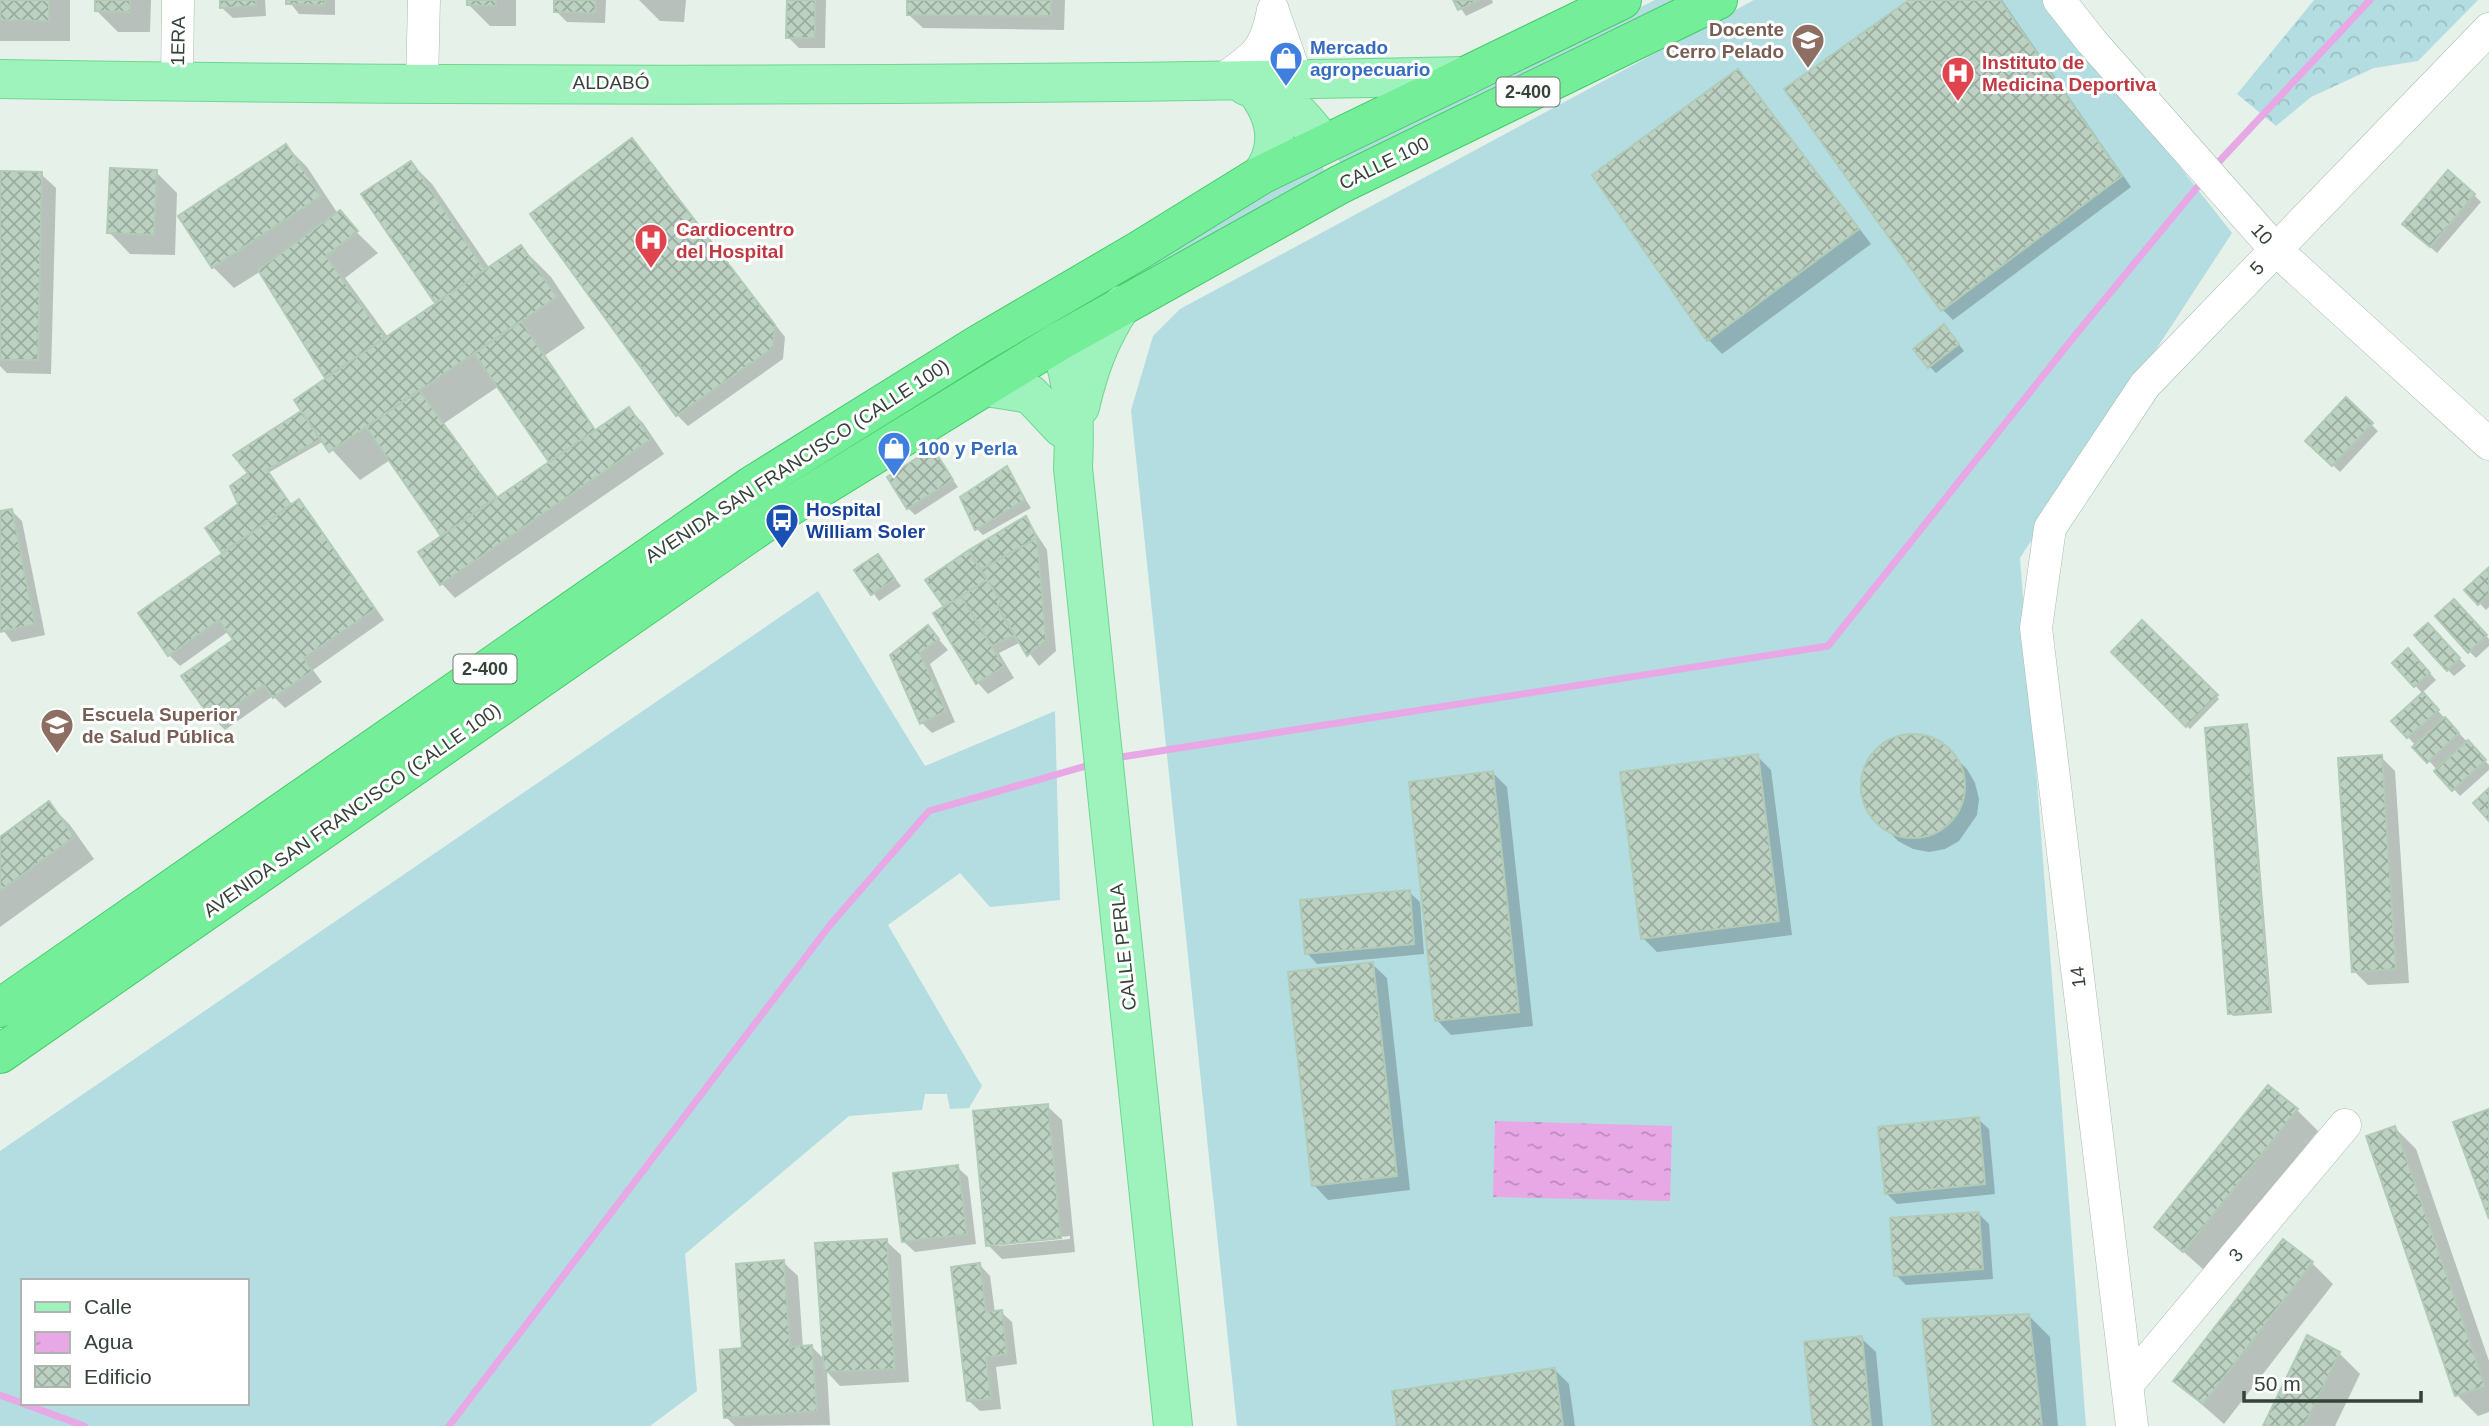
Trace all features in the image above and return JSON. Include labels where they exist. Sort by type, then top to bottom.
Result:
[{"type":"highway","name":"2-400","points":[[1046,305],[1261,175],[1622,0]]},
{"type":"highway","name":"CALLE 100","points":[[1058,342],[1339,185],[1718,0]]},
{"type":"highway","points":[[1323,143],[1339,185]]},
{"type":"highway","points":[[1046,305],[1058,342]]},
{"type":"highway","name":"AVENIDA SAN FRANCISCO (CALLE 100)","points":[[0,1008],[751,486],[1046,305]]},
{"type":"highway","name":"AVENIDA SAN FRANCISCO (CALLE 100)","points":[[0,1054],[773,517],[1058,342]]},
{"type":"main road","name":"ALDABÓ","points":[[0,79],[422,83],[1238,83],[1297,79],[1466,76]]},
{"type":"main road","points":[[1297,79],[1323,143]]},
{"type":"main road","name":"ALDABÓ","points":[[1238,83],[1282,99],[1298,109],[1323,143]]},
{"type":"main road","points":[[1238,83],[1268,105],[1275,128],[1275,151],[1261,175]]},
{"type":"main road","points":[[988,387],[1030,394],[1069,429],[1102,336],[1122,304]]},
{"type":"main road","name":"CALLE PERLA","points":[[1058,342],[1068,363],[1069,429],[1173,1426]]},
{"type":"street","name":"1ERA","points":[[177,82],[178,0]]},
{"type":"street","points":[[422,83],[424,0]]},
{"type":"street","name":"10","points":[[2059,0],[2092,43],[2276,249],[2489,444]]},
{"type":"street","points":[[1271,5],[1297,79]]},
{"type":"street","points":[[1238,83],[1250,61],[1267,41],[1271,5]]},
{"type":"street","name":"5","points":[[2050,528],[2145,385],[2489,29]]},
{"type":"street","name":"14","points":[[2050,528],[2036,628],[2132,1426]]},
{"type":"street","name":"3","points":[[2127,1385],[2345,1125]]},
{"type":"green space","points":[[1655,0],[1684,0],[1341,166],[1336,152],[1469,92]]},
{"type":"green space","points":[[1754,0],[2049,0],[2232,233],[2020,558],[2086,1426],[1237,1426],[1131,410],[1153,336],[1180,309]]},
{"type":"green space","points":[[2314,0],[2478,0],[2418,61],[2374,68],[2311,97],[2276,126],[2237,94]]},
{"type":"green space","points":[[1320,160],[1326,175],[1066,321],[1063,311]]},
{"type":"green space","points":[[818,591],[925,766],[1055,711],[1060,900],[990,907],[960,873],[888,925],[982,1086],[969,1108],[950,1109],[947,1094],[925,1094],[922,1110],[849,1116],[685,1254],[697,1391],[650,1426],[0,1426],[0,1151]]},
{"type":"water","points":[[1495,1121],[1672,1126],[1670,1201],[1493,1197]]},
{"type":"building","points":[[0,0],[49,0],[49,21],[0,20]]},
{"type":"building","points":[[95,0],[130,0],[130,12],[95,11]]},
{"type":"building","points":[[220,0],[256,0],[256,6],[220,8]]},
{"type":"building","points":[[286,0],[325,0],[325,5],[286,4]]},
{"type":"building","points":[[467,0],[496,0],[496,6],[467,5]]},
{"type":"building","points":[[554,0],[596,0],[595,13],[554,12]]},
{"type":"building","points":[[787,0],[815,0],[815,38],[786,38]]},
{"type":"building","points":[[907,0],[1051,0],[1051,16],[907,15]]},
{"type":"building","points":[[1453,0],[1480,0],[1458,10]]},
{"type":"building","points":[[1909,0],[2000,0],[2122,176],[1941,311],[1784,89]]},
{"type":"building","points":[[1738,69],[1859,229],[1707,341],[1592,175]]},
{"type":"building","name":"Cardiocentro del Hospital","points":[[632,138],[775,325],[773,348],[676,416],[530,214]]},
{"type":"building","points":[[286,144],[321,196],[212,268],[178,216]]},
{"type":"building","points":[[411,161],[485,270],[435,303],[361,194]]},
{"type":"building","points":[[110,168],[157,170],[154,235],[107,233]]},
{"type":"building","points":[[2448,170],[2475,194],[2430,247],[2402,224]]},
{"type":"building","points":[[0,171],[42,172],[38,360],[0,360]]},
{"type":"building","points":[[340,210],[358,231],[326,256],[385,338],[325,378],[258,270]]},
{"type":"building","points":[[521,245],[557,297],[329,452],[294,400]]},
{"type":"building","points":[[521,321],[595,430],[549,462],[474,353]]},
{"type":"building","points":[[1944,324],[1959,344],[1928,368],[1913,349]]},
{"type":"building","points":[[419,390],[497,497],[441,536],[366,427]]},
{"type":"building","points":[[2346,397],[2373,423],[2332,466],[2305,441]]},
{"type":"building","points":[[629,407],[651,439],[440,585],[418,552]]},
{"type":"building","points":[[301,411],[320,439],[267,470],[291,505],[222,553],[205,528],[238,504],[230,486],[248,473],[233,455]]},
{"type":"building","points":[[933,448],[953,480],[907,509],[887,477]]},
{"type":"building","points":[[1007,466],[1025,500],[975,530],[960,497]]},
{"type":"building","points":[[299,499],[375,609],[304,658],[312,671],[273,698],[264,685],[213,721],[181,676],[233,640],[219,620],[168,656],[138,613]]},
{"type":"building","points":[[12,509],[35,624],[0,632],[0,511]]},
{"type":"building","points":[[1026,516],[1037,538],[980,570],[969,550]]},
{"type":"building","points":[[1037,538],[1046,640],[1027,656],[997,606],[1002,602],[980,570]]},
{"type":"building","points":[[969,550],[987,580],[944,607],[925,580]]},
{"type":"building","points":[[878,554],[895,579],[871,595],[854,570]]},
{"type":"building","points":[[2489,567],[2489,594],[2478,605],[2464,590]]},
{"type":"building","points":[[987,580],[1002,602],[997,606],[1015,635],[992,646],[961,596]]},
{"type":"building","points":[[961,596],[1004,666],[976,684],[933,613]]},
{"type":"building","points":[[2454,599],[2487,635],[2468,653],[2435,616]]},
{"type":"building","points":[[2142,620],[2218,695],[2186,727],[2111,652]]},
{"type":"building","points":[[2428,623],[2460,658],[2447,671],[2414,635]]},
{"type":"building","points":[[928,625],[939,639],[920,653],[946,711],[920,724],[890,655]]},
{"type":"building","points":[[2408,648],[2430,673],[2414,687],[2392,663]]},
{"type":"building","points":[[2423,692],[2439,710],[2407,738],[2391,721]]},
{"type":"building","points":[[2445,717],[2459,733],[2427,763],[2412,747]]},
{"type":"building","points":[[2247,724],[2270,1011],[2228,1014],[2205,728]]},
{"type":"building","points":[[1913,734],[1933,738],[1956,757],[1961,766],[1965,786],[1961,806],[1942,829],[1933,834],[1913,838],[1893,834],[1870,815],[1865,806],[1861,786],[1865,766],[1884,743],[1893,738]]},
{"type":"building","points":[[2468,740],[2486,760],[2452,791],[2434,771]]},
{"type":"building","points":[[1758,754],[1779,921],[1641,939],[1620,772]]},
{"type":"building","points":[[2382,755],[2396,969],[2352,972],[2338,758]]},
{"type":"building","points":[[1493,771],[1519,1012],[1435,1021],[1409,782]]},
{"type":"building","points":[[2489,788],[2489,821],[2473,803]]},
{"type":"building","points":[[49,801],[74,837],[0,891],[0,837]]},
{"type":"building","points":[[1410,890],[1414,944],[1305,954],[1300,900]]},
{"type":"building","points":[[1373,962],[1397,1176],[1312,1186],[1288,972]]},
{"type":"building","points":[[2268,1085],[2298,1109],[2183,1252],[2154,1227]]},
{"type":"building","points":[[1048,1104],[1061,1238],[986,1246],[973,1111]]},
{"type":"building","points":[[2489,1109],[2489,1219],[2453,1122]]},
{"type":"building","points":[[1979,1117],[1985,1184],[1885,1194],[1878,1127]]},
{"type":"building","points":[[2395,1126],[2485,1386],[2455,1396],[2366,1136]]},
{"type":"building","points":[[958,1165],[967,1234],[902,1242],[893,1173]]},
{"type":"building","points":[[1979,1212],[1983,1269],[1894,1276],[1890,1218]]},
{"type":"building","points":[[887,1239],[895,1369],[824,1372],[815,1243]]},
{"type":"building","points":[[2283,1239],[2313,1262],[2203,1404],[2173,1381]]},
{"type":"building","points":[[784,1260],[790,1347],[812,1345],[817,1411],[724,1418],[720,1350],[742,1348],[736,1264]]},
{"type":"building","points":[[980,1263],[986,1312],[1002,1310],[1007,1354],[986,1357],[991,1399],[967,1401],[951,1267]]},
{"type":"building","points":[[2029,1314],[2042,1426],[1933,1426],[1922,1319]]},
{"type":"building","points":[[2307,1335],[2340,1352],[2304,1426],[2263,1426]]},
{"type":"building","points":[[1862,1336],[1871,1426],[1813,1426],[1804,1342]]},
{"type":"building","points":[[1555,1368],[1563,1426],[1397,1426],[1392,1391]]},
{"type":"waterway","points":[[2214,167],[2370,0]]},
{"type":"waterway","points":[[1115,758],[1828,646],[2077,333],[2204,179]]},
{"type":"waterway","points":[[449,1426],[830,925],[929,811],[1093,764]]},
{"type":"waterway","points":[[0,1395],[21,1403]]},
{"type":"waterway","points":[[27,1405],[84,1426]]},
{"type":"place","name":"Docente Cerro Pelado","points":[[1808,70]]},
{"type":"place","name":"Mercado agropecuario","points":[[1286,88]]},
{"type":"place","name":"Instituto de Medicina Deportiva","points":[[1958,103]]},
{"type":"place","name":"Cardiocentro del Hospital","points":[[651,270]]},
{"type":"place","name":"100 y Perla","points":[[894,478]]},
{"type":"place","name":"Hospital William Soler","points":[[782,550]]},
{"type":"place","name":"Escuela Superior de Salud Pública","points":[[57,755]]}]
